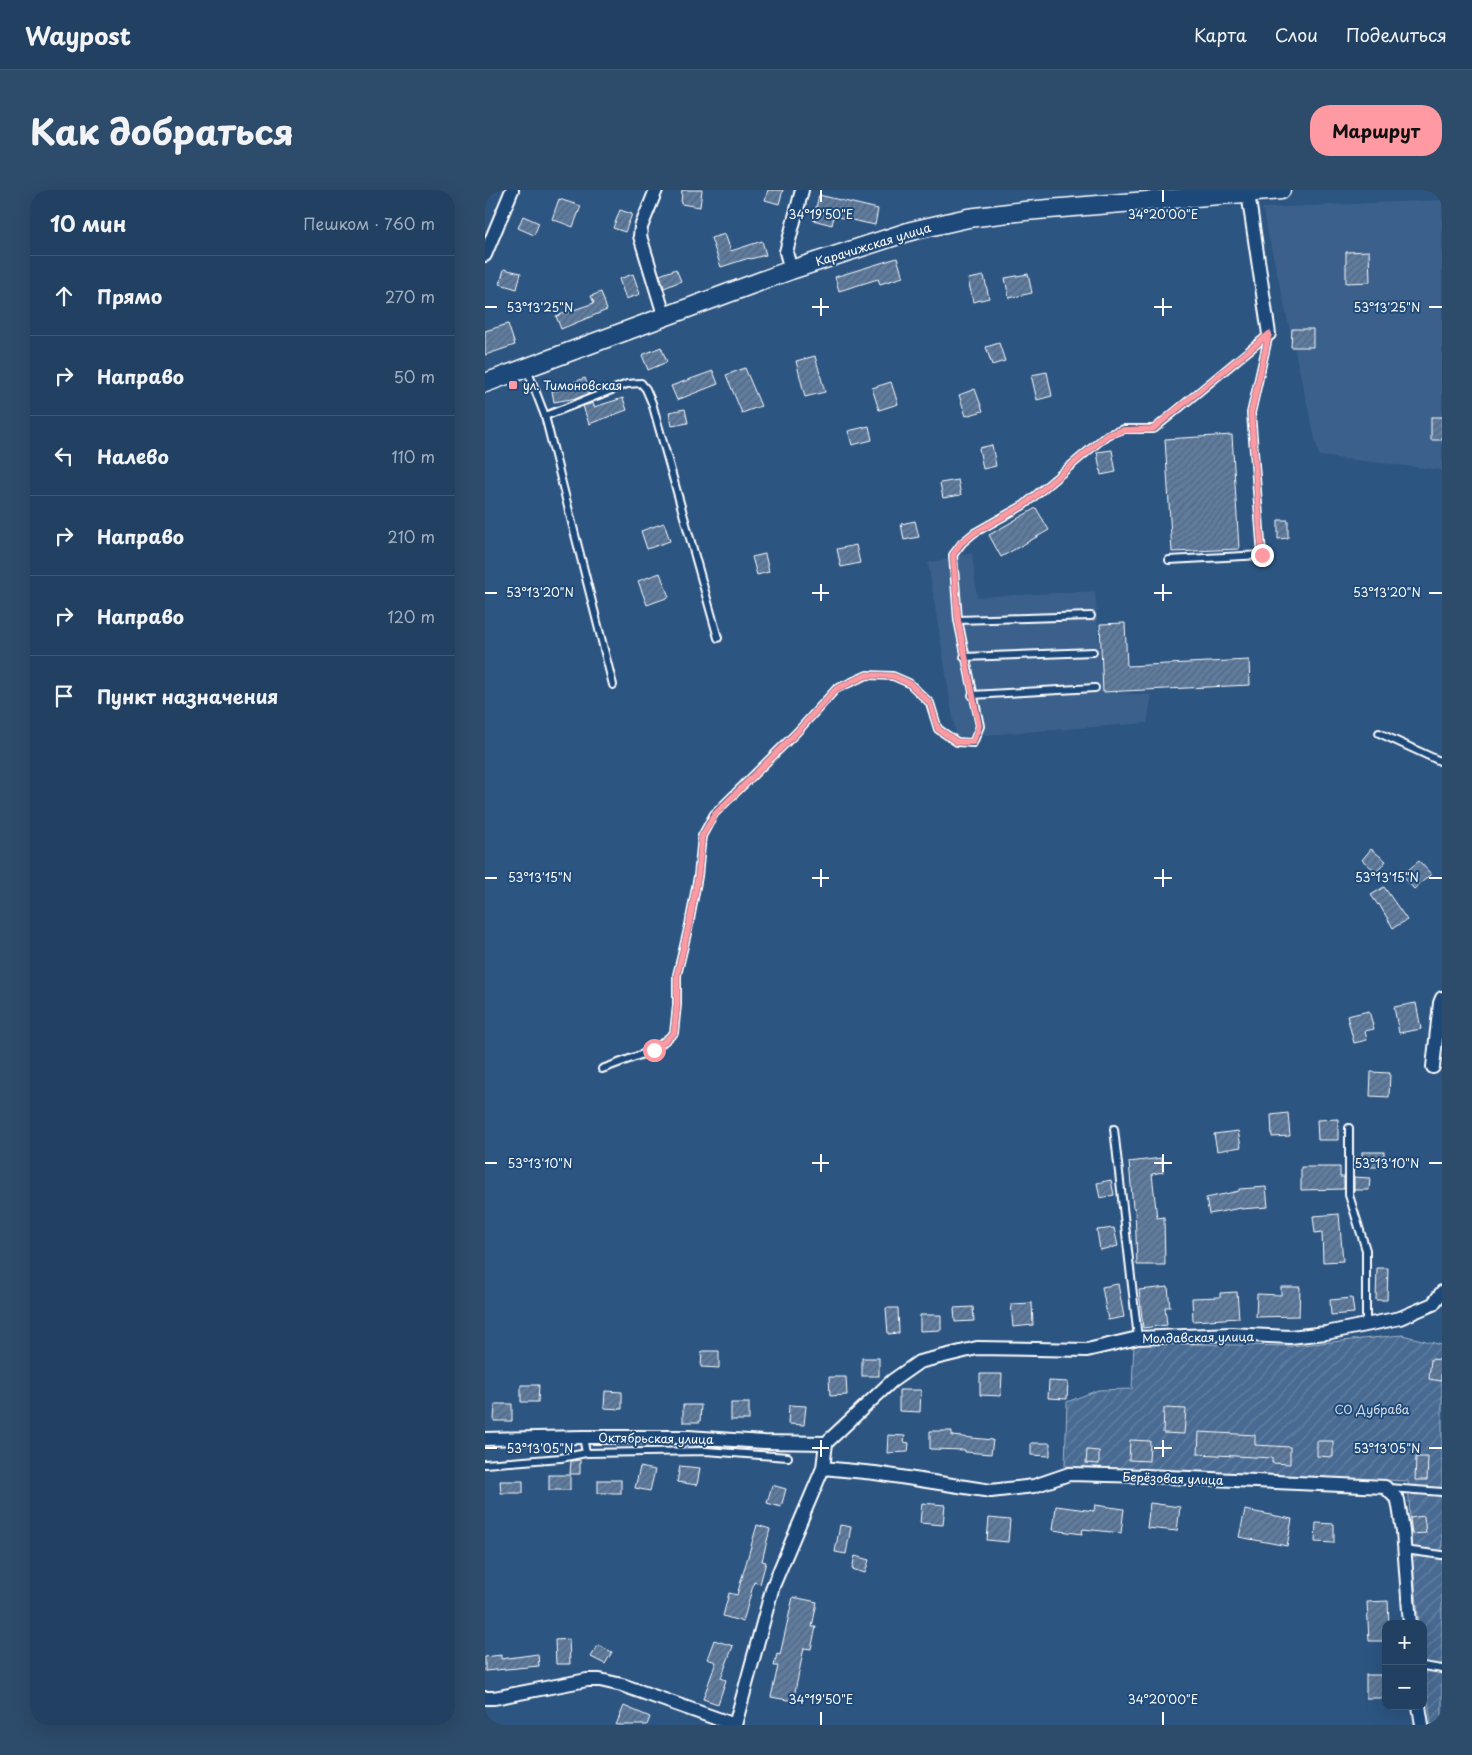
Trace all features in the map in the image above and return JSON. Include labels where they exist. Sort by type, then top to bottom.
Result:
[{"type":"main road","name":"Карачижская улица","points":[[485,383],[791,270],[911,231],[968,218],[1025,211],[1204,194],[1281,190]]},
{"type":"street","points":[[485,255],[512,190]]},
{"type":"street","points":[[656,190],[641,227],[640,236],[665,318]]},
{"type":"street","points":[[791,270],[787,252],[802,190]]},
{"type":"street","points":[[1248,193],[1269,334]]},
{"type":"street","points":[[1433,1067],[1442,998]]},
{"type":"street","name":"Молдавская улица","points":[[826,1443],[892,1381],[919,1362],[977,1348],[1087,1350],[1138,1338],[1231,1334],[1290,1338],[1400,1318],[1438,1305],[1442,1292]]},
{"type":"street","name":"Октябрьская улица","points":[[485,1438],[688,1438],[826,1443]]},
{"type":"street","points":[[485,1698],[494,1698],[587,1680],[600,1680],[622,1685],[735,1725],[773,1586],[823,1468],[826,1443]]},
{"type":"street","name":"Берёзовая улица","points":[[823,1468],[875,1473],[991,1491],[1034,1486],[1069,1474],[1385,1487]]},
{"type":"street","points":[[1385,1487],[1398,1500],[1410,1620]]},
{"type":"street","points":[[1420,1710],[1422,1725]]},
{"type":"lane","points":[[1169,560],[1262,555],[1251,413],[1269,334]]},
{"type":"lane","points":[[602,1069],[654,1050],[674,1033],[677,1005],[677,975],[698,876],[702,836],[715,814],[797,732],[836,689],[867,675],[893,676],[909,683],[930,703],[938,729],[957,742],[973,742],[979,726],[958,620],[953,555],[961,543],[974,533],[1024,505],[1107,435],[1124,430],[1153,429],[1269,334]]},
{"type":"lane","points":[[527,368],[545,416],[613,685]]},
{"type":"lane","points":[[545,416],[627,384],[641,383],[646,389],[652,403],[718,638]]},
{"type":"lane","points":[[958,620],[1091,616]]},
{"type":"lane","points":[[964,657],[1093,652]]},
{"type":"lane","points":[[972,696],[1095,688]]},
{"type":"lane","points":[[1379,733],[1442,762]]},
{"type":"lane","points":[[1349,1128],[1349,1195],[1366,1250],[1366,1325]]},
{"type":"lane","points":[[1114,1129],[1138,1338]]},
{"type":"lane","points":[[583,1437],[586,1453]]},
{"type":"lane","points":[[485,1464],[561,1458],[586,1453],[706,1451],[788,1457]]},
{"type":"lane","points":[[1385,1487],[1442,1492]]},
{"type":"lane","points":[[1404,1550],[1442,1555]]},
{"type":"lane","points":[[1427,1667],[1442,1670]]},
{"type":"shaded area","points":[[1442,200],[1442,470],[1319,456],[1262,208]]},
{"type":"shaded area","points":[[972,553],[977,597],[1095,591],[1103,692],[1152,695],[1147,723],[956,737],[928,563]]},
{"type":"green space","name":"СО Дубрава","points":[[1402,1335],[1442,1345],[1442,1725],[1431,1725],[1427,1691],[1427,1620],[1419,1620],[1412,1555],[1408,1481],[1065,1466],[1067,1402],[1098,1390],[1132,1389],[1134,1343],[1291,1346]]},
{"type":"building","points":[[682,190],[702,190],[700,207],[681,204]]},
{"type":"building","points":[[768,190],[783,190],[779,204],[765,200]]},
{"type":"building","points":[[819,195],[878,209],[875,225],[834,216],[832,225],[813,220]]},
{"type":"building","points":[[559,199],[581,206],[573,227],[552,219]]},
{"type":"building","points":[[620,210],[632,214],[625,232],[613,228]]},
{"type":"building","points":[[523,216],[539,223],[534,235],[518,228]]},
{"type":"building","points":[[725,234],[731,251],[762,241],[766,255],[721,267],[711,238]]},
{"type":"building","points":[[1369,251],[1370,282],[1346,283],[1346,252]]},
{"type":"building","points":[[897,258],[903,277],[880,284],[878,279],[839,291],[835,277]]},
{"type":"building","points":[[504,269],[521,273],[517,289],[500,284]]},
{"type":"building","points":[[676,269],[681,281],[664,288],[660,275]]},
{"type":"building","points":[[633,274],[640,294],[626,299],[619,279]]},
{"type":"building","points":[[1028,274],[1032,293],[1009,298],[1005,278]]},
{"type":"building","points":[[984,276],[989,298],[973,302],[968,279]]},
{"type":"building","points":[[601,292],[607,310],[561,329],[556,316],[594,303],[591,296]]},
{"type":"building","points":[[508,324],[515,345],[485,355],[485,331]]},
{"type":"building","points":[[1292,329],[1313,329],[1313,347],[1291,347]]},
{"type":"building","points":[[999,343],[1005,361],[992,365],[986,347]]},
{"type":"building","points":[[661,347],[667,362],[648,370],[642,355]]},
{"type":"building","points":[[815,356],[825,392],[805,397],[796,361]]},
{"type":"building","points":[[745,368],[761,406],[742,413],[726,375]]},
{"type":"building","points":[[713,371],[718,384],[677,400],[671,386]]},
{"type":"building","points":[[1047,372],[1052,396],[1037,400],[1031,375]]},
{"type":"building","points":[[585,378],[590,393],[577,398],[554,402],[552,391],[572,387],[571,383]]},
{"type":"building","points":[[891,382],[898,404],[879,410],[872,388]]},
{"type":"building","points":[[975,389],[983,411],[966,416],[959,395]]},
{"type":"building","points":[[623,398],[627,410],[589,424],[583,406],[593,403],[594,407]]},
{"type":"building","points":[[685,409],[688,423],[672,426],[669,412]]},
{"type":"building","points":[[1431,417],[1442,417],[1442,440],[1431,440]]},
{"type":"building","points":[[869,426],[872,440],[852,445],[848,431]]},
{"type":"building","points":[[1232,435],[1239,549],[1172,552],[1165,439]]},
{"type":"building","points":[[992,445],[996,466],[983,469],[979,448]]},
{"type":"building","points":[[1112,450],[1116,472],[1101,475],[1097,452]]},
{"type":"building","points":[[958,480],[961,495],[943,498],[940,483]]},
{"type":"building","points":[[1036,508],[1049,530],[1001,557],[989,535]]},
{"type":"building","points":[[1278,520],[1288,520],[1288,538],[1278,539]]},
{"type":"building","points":[[915,521],[919,537],[904,540],[901,524]]},
{"type":"building","points":[[664,523],[670,541],[647,549],[641,531]]},
{"type":"building","points":[[856,545],[860,563],[841,567],[837,549]]},
{"type":"building","points":[[765,554],[769,572],[757,575],[752,557]]},
{"type":"building","points":[[660,573],[669,597],[647,605],[638,581]]},
{"type":"building","points":[[1125,623],[1127,666],[1249,660],[1250,685],[1103,692],[1100,624]]},
{"type":"building","points":[[1371,849],[1386,861],[1377,872],[1362,860]]},
{"type":"building","points":[[1419,861],[1431,874],[1414,889],[1402,875]]},
{"type":"building","points":[[1384,887],[1407,920],[1393,928],[1379,904],[1371,895]]},
{"type":"building","points":[[1416,1003],[1421,1029],[1399,1033],[1394,1007]]},
{"type":"building","points":[[1369,1011],[1374,1029],[1365,1031],[1367,1040],[1354,1043],[1347,1016]]},
{"type":"building","points":[[1371,1072],[1390,1073],[1389,1097],[1370,1096]]},
{"type":"building","points":[[1288,1113],[1290,1136],[1272,1137],[1271,1115]]},
{"type":"building","points":[[1338,1119],[1338,1140],[1318,1140],[1317,1120]]},
{"type":"building","points":[[1238,1131],[1241,1147],[1217,1151],[1214,1134]]},
{"type":"building","points":[[1362,1152],[1384,1152],[1384,1167],[1362,1167]]},
{"type":"building","points":[[1162,1158],[1163,1172],[1152,1174],[1157,1218],[1164,1217],[1165,1265],[1137,1265],[1135,1208],[1133,1208],[1129,1162]]},
{"type":"building","points":[[1301,1167],[1340,1167],[1340,1177],[1344,1177],[1344,1189],[1301,1190]]},
{"type":"building","points":[[1354,1177],[1370,1178],[1369,1190],[1354,1190]]},
{"type":"building","points":[[1111,1180],[1114,1195],[1100,1198],[1097,1183]]},
{"type":"building","points":[[1266,1187],[1268,1207],[1241,1208],[1209,1214],[1206,1198],[1239,1191],[1239,1189]]},
{"type":"building","points":[[1339,1214],[1343,1261],[1323,1262],[1322,1232],[1315,1233],[1313,1216]]},
{"type":"building","points":[[1114,1228],[1118,1246],[1100,1250],[1097,1230]]},
{"type":"building","points":[[1377,1268],[1388,1268],[1387,1300],[1376,1300]]},
{"type":"building","points":[[1118,1284],[1124,1317],[1108,1320],[1102,1287]]},
{"type":"building","points":[[1168,1287],[1170,1307],[1165,1307],[1167,1325],[1143,1328],[1139,1290]]},
{"type":"building","points":[[1281,1287],[1300,1287],[1299,1316],[1256,1317],[1257,1294],[1281,1295]]},
{"type":"building","points":[[1237,1292],[1239,1318],[1193,1321],[1192,1298],[1220,1297],[1220,1293]]},
{"type":"building","points":[[1352,1298],[1354,1313],[1331,1315],[1330,1300]]},
{"type":"building","points":[[1032,1303],[1033,1325],[1013,1327],[1011,1304]]},
{"type":"building","points":[[973,1307],[974,1321],[955,1322],[954,1308]]},
{"type":"building","points":[[886,1308],[898,1308],[899,1333],[888,1334]]},
{"type":"building","points":[[920,1315],[941,1315],[941,1330],[920,1331]]},
{"type":"building","points":[[702,1351],[719,1351],[719,1368],[701,1367]]},
{"type":"building","points":[[862,1358],[879,1358],[879,1376],[862,1376]]},
{"type":"building","points":[[1431,1359],[1442,1360],[1441,1381],[1429,1379]]},
{"type":"building","points":[[980,1374],[1002,1374],[1001,1396],[980,1395]]},
{"type":"building","points":[[829,1377],[846,1377],[847,1395],[830,1396]]},
{"type":"building","points":[[1049,1381],[1068,1382],[1067,1399],[1048,1398]]},
{"type":"building","points":[[521,1385],[539,1385],[538,1402],[521,1402]]},
{"type":"building","points":[[899,1390],[921,1390],[920,1412],[899,1411]]},
{"type":"building","points":[[605,1391],[622,1392],[622,1409],[604,1408]]},
{"type":"building","points":[[731,1403],[749,1403],[749,1420],[731,1420]]},
{"type":"building","points":[[495,1404],[512,1404],[512,1421],[494,1421]]},
{"type":"building","points":[[683,1405],[701,1405],[700,1422],[683,1422]]},
{"type":"building","points":[[789,1405],[806,1406],[804,1425],[788,1424]]},
{"type":"building","points":[[1164,1408],[1186,1409],[1184,1434],[1163,1433]]},
{"type":"building","points":[[930,1431],[952,1431],[952,1436],[993,1440],[991,1454],[965,1452],[965,1450],[930,1449]]},
{"type":"building","points":[[1199,1432],[1255,1435],[1255,1445],[1290,1447],[1290,1464],[1272,1463],[1272,1458],[1198,1454]]},
{"type":"building","points":[[888,1435],[905,1436],[904,1442],[909,1443],[908,1452],[887,1453]]},
{"type":"building","points":[[1130,1440],[1150,1441],[1149,1461],[1129,1460]]},
{"type":"building","points":[[1317,1441],[1333,1441],[1333,1457],[1317,1456]]},
{"type":"building","points":[[1031,1443],[1050,1443],[1050,1456],[1031,1455]]},
{"type":"building","points":[[1087,1450],[1099,1451],[1099,1464],[1086,1463]]},
{"type":"building","points":[[1416,1457],[1428,1457],[1427,1480],[1415,1480]]},
{"type":"building","points":[[580,1460],[580,1474],[570,1474],[571,1461]]},
{"type":"building","points":[[680,1466],[700,1468],[697,1485],[677,1482]]},
{"type":"building","points":[[640,1467],[655,1470],[650,1491],[635,1488]]},
{"type":"building","points":[[549,1475],[570,1475],[570,1490],[549,1490]]},
{"type":"building","points":[[598,1480],[621,1480],[621,1493],[598,1493]]},
{"type":"building","points":[[500,1481],[523,1481],[523,1493],[501,1493]]},
{"type":"building","points":[[772,1485],[786,1489],[781,1507],[767,1503]]},
{"type":"building","points":[[922,1503],[945,1505],[943,1525],[920,1523]]},
{"type":"building","points":[[1150,1503],[1180,1507],[1177,1531],[1147,1528]]},
{"type":"building","points":[[1095,1505],[1124,1509],[1121,1533],[1083,1529],[1082,1534],[1053,1530],[1056,1506],[1094,1511]]},
{"type":"building","points":[[1245,1510],[1292,1519],[1287,1546],[1239,1537]]},
{"type":"building","points":[[1424,1516],[1426,1533],[1412,1534],[1410,1518]]},
{"type":"building","points":[[989,1518],[1010,1520],[1008,1542],[987,1540]]},
{"type":"building","points":[[1316,1523],[1334,1524],[1334,1543],[1315,1542]]},
{"type":"building","points":[[757,1525],[770,1529],[762,1561],[766,1562],[760,1584],[754,1582],[743,1622],[723,1616],[729,1593],[737,1595]]},
{"type":"building","points":[[840,1525],[851,1527],[846,1554],[835,1552]]},
{"type":"building","points":[[855,1556],[869,1560],[865,1573],[852,1569]]},
{"type":"building","points":[[793,1597],[817,1602],[812,1627],[816,1627],[811,1649],[804,1648],[793,1701],[771,1697],[778,1666],[774,1666],[777,1654],[780,1655]]},
{"type":"building","points":[[1388,1601],[1389,1620],[1382,1620],[1382,1641],[1369,1641],[1367,1602]]},
{"type":"building","points":[[569,1639],[570,1664],[556,1664],[555,1640]]},
{"type":"building","points":[[714,1640],[733,1646],[721,1678],[726,1680],[718,1704],[703,1699],[716,1662],[707,1659]]},
{"type":"building","points":[[598,1645],[612,1652],[605,1664],[591,1657]]},
{"type":"building","points":[[538,1654],[539,1666],[485,1671],[485,1657],[501,1655],[501,1659]]},
{"type":"building","points":[[1366,1675],[1382,1675],[1382,1698],[1366,1698]]},
{"type":"building","points":[[624,1706],[650,1717],[647,1725],[616,1725]]},
{"type":"place","name":"ул. Тимоновская","points":[[513,385]]},
{"type":"route","points":[[654,1050],[674,1033],[677,1005],[677,975],[698,876],[702,836],[715,814],[797,732],[836,689],[867,675],[893,676],[909,683],[930,703],[938,729],[957,742],[973,742],[979,726],[958,620],[953,555],[961,543],[974,533],[1024,505],[1107,435],[1124,430],[1153,429],[1269,334],[1251,413],[1262,555]]}]
